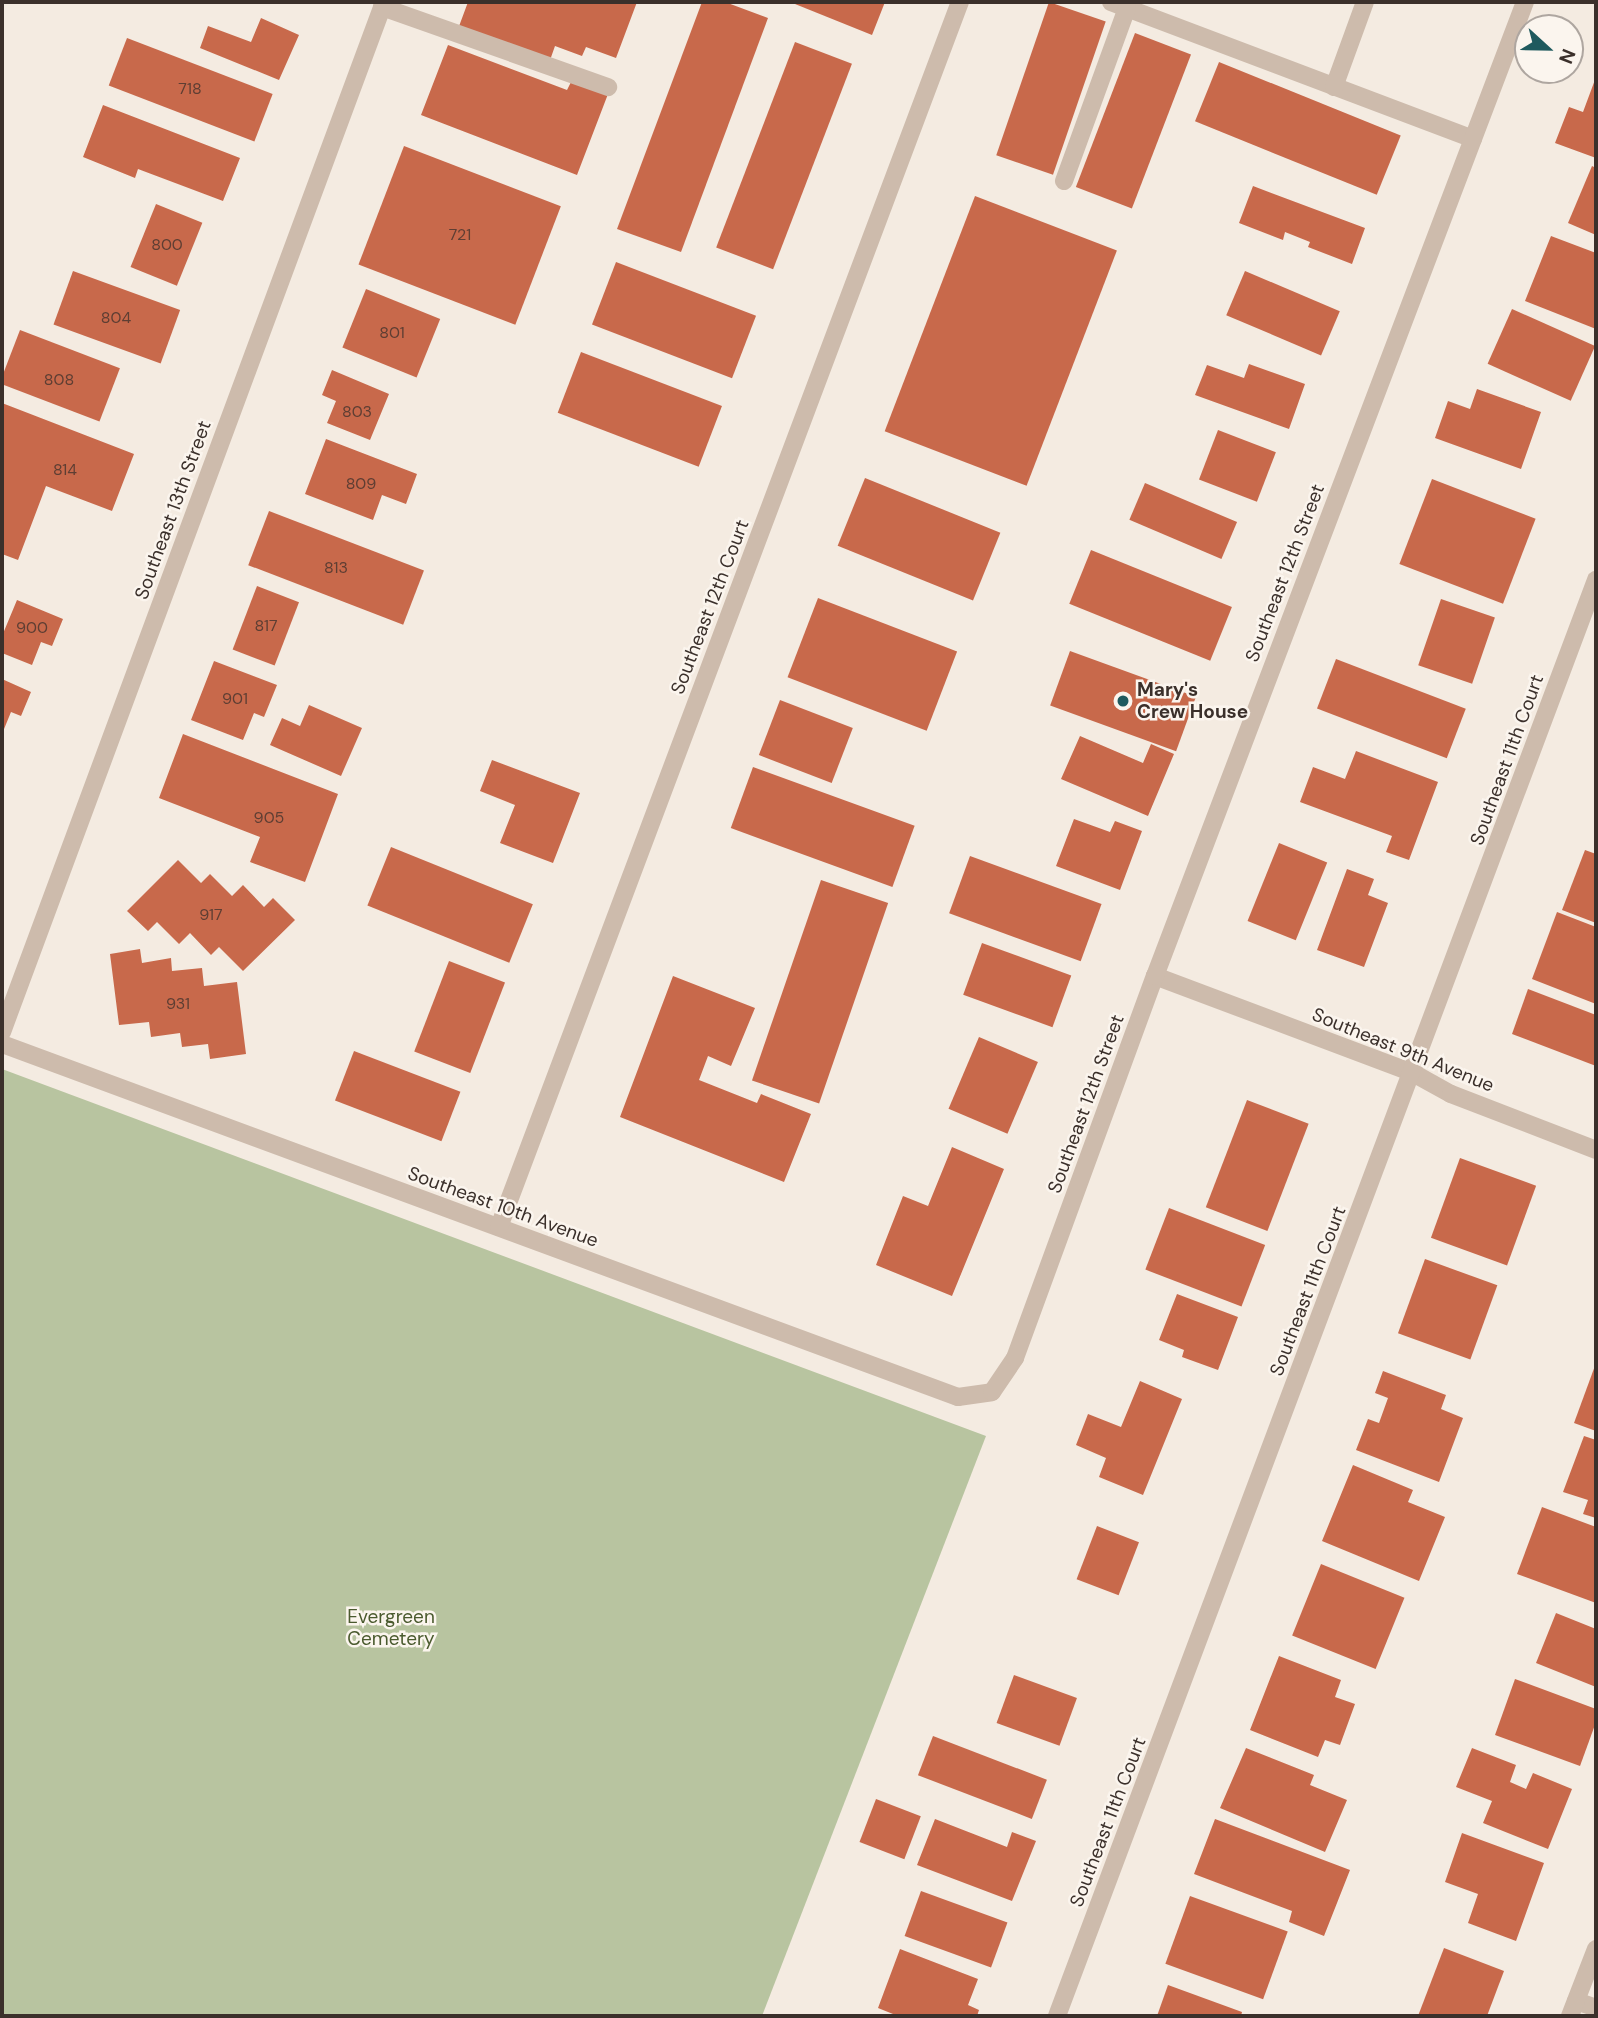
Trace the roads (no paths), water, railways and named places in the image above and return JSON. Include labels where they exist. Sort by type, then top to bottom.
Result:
[{"type":"street","name":"Southeast 12th Court","points":[[499,1227],[960,2]]},
{"type":"street","points":[[1334,87],[1365,2]]},
{"type":"street","name":"Southeast 12th Street","points":[[992,1392],[1015,1359],[1155,976],[1525,2]]},
{"type":"street","points":[[383,5],[608,87]]},
{"type":"street","name":"Southeast 13th Street","points":[[2,1032],[383,5]]},
{"type":"street","points":[[1063,181],[1119,5],[1473,139]]},
{"type":"street","name":"Southeast 11th Court","points":[[1057,2016],[1596,580]]},
{"type":"street","name":"Southeast 9th Avenue","points":[[1155,976],[1413,1073],[1451,1094],[1596,1150]]},
{"type":"street","name":"Southeast 10th Avenue","points":[[2,1044],[958,1397],[992,1392]]},
{"type":"street","points":[[1596,1949],[1573,2009],[1596,2008]]},
{"type":"place","name":"Mary's Crew House","points":[[1123,701]]},
{"type":"park label","name":"Evergreen Cemetery","points":[[391,1628]]}]
